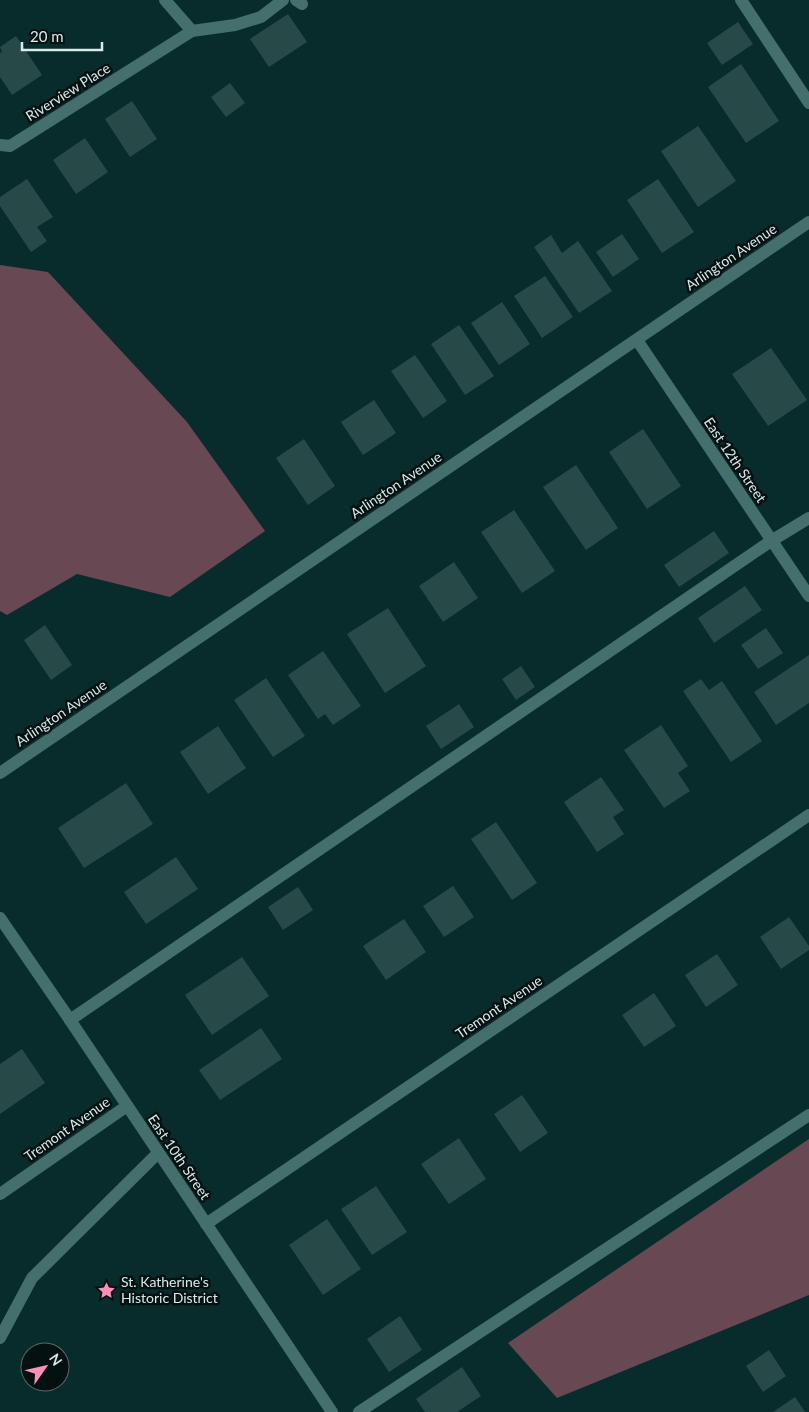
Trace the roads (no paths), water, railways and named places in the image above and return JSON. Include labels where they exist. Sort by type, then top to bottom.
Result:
[{"type":"street","points":[[165,0],[192,31],[234,25],[261,17],[283,0]]},
{"type":"street","points":[[741,0],[809,103]]},
{"type":"street","name":"Riverview Place","points":[[0,145],[10,146],[192,31]]},
{"type":"street","name":"Arlington Avenue","points":[[0,773],[809,222]]},
{"type":"street","name":"East 12th Street","points":[[637,340],[809,596]]},
{"type":"street","points":[[70,1020],[771,541],[809,518]]},
{"type":"street","name":"Tremont Avenue","points":[[206,1224],[809,815]]},
{"type":"street","name":"East 10th Street","points":[[0,918],[332,1412]]},
{"type":"street","name":"Tremont Avenue","points":[[0,1194],[127,1106]]},
{"type":"street","points":[[358,1412],[809,1114]]},
{"type":"street","points":[[0,1338],[32,1278],[158,1153]]},
{"type":"place","name":"St. Katherine's Historic District","points":[[107,1290]]}]
